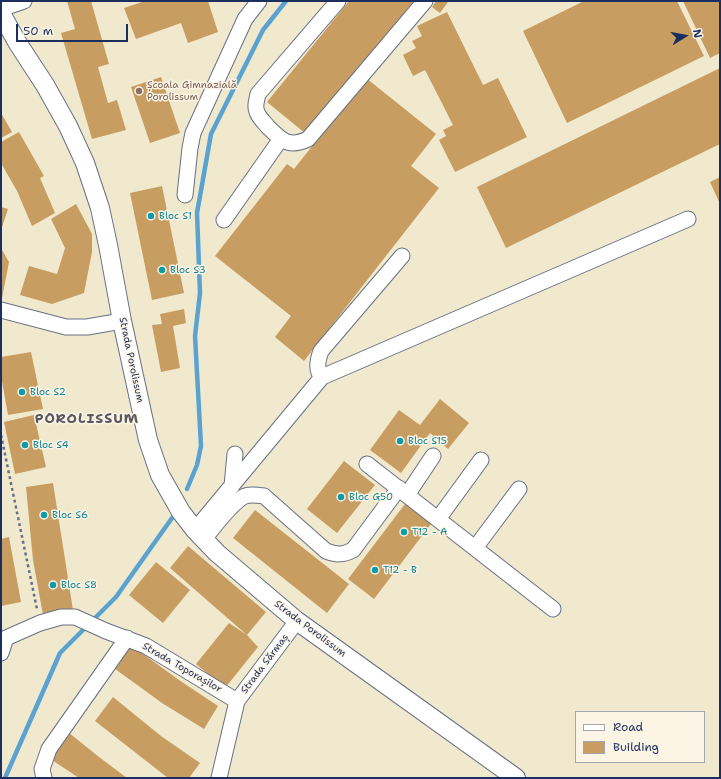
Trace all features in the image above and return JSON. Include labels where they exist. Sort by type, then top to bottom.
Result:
[{"type":"main road","name":"Strada Porolissum","points":[[1,13],[64,120],[85,163],[103,222],[122,321],[144,421],[160,475],[174,501],[217,553],[297,621],[516,778]]},
{"type":"street","points":[[1,10],[24,1]]},
{"type":"street","points":[[185,196],[193,133],[245,19],[259,1]]},
{"type":"street","points":[[338,1],[258,94],[256,105],[257,113],[280,140],[292,144],[308,139],[425,1]]},
{"type":"street","points":[[224,220],[280,140]]},
{"type":"street","points":[[200,534],[232,486],[322,377],[688,219]]},
{"type":"street","points":[[322,377],[319,374],[318,364],[321,351],[402,256]]},
{"type":"street","points":[[1,310],[66,327],[87,327],[122,321]]},
{"type":"street","points":[[232,486],[234,454]]},
{"type":"street","points":[[200,534],[236,502],[245,496],[257,495],[264,496],[326,551],[336,554],[347,553],[353,550],[433,456]]},
{"type":"street","points":[[438,519],[481,460]]},
{"type":"street","points":[[367,464],[553,609]]},
{"type":"street","points":[[475,548],[519,489]]},
{"type":"street","name":"Strada Toporașilor","points":[[1,653],[4,635],[61,617],[75,617],[106,631],[146,646],[236,701]]},
{"type":"street","name":"Strada Sărmaș","points":[[219,778],[236,701],[297,621]]},
{"type":"street","points":[[44,778],[42,768],[49,749],[127,638]]},
{"type":"path","points":[[1,435],[40,623]]},
{"type":"building","points":[[67,1],[91,1],[109,64],[98,67],[108,103],[117,100],[126,130],[92,139],[61,33],[75,29]]},
{"type":"building","points":[[145,1],[208,1],[218,32],[188,43],[181,23],[136,39],[124,8]]},
{"type":"building","points":[[349,1],[414,1],[306,134],[267,102]]},
{"type":"building","points":[[436,1],[448,2],[440,13],[432,7]]},
{"type":"building","points":[[584,1],[677,1],[704,56],[567,123],[523,31]]},
{"type":"building","points":[[683,1],[720,1],[720,53],[710,58]]},
{"type":"building","points":[[447,12],[483,85],[498,78],[527,137],[455,172],[439,140],[446,136],[443,130],[453,125],[425,70],[413,76],[403,55],[416,48],[412,41],[422,36],[417,26]]},
{"type":"building","points":[[720,68],[720,144],[506,248],[477,187]]},
{"type":"building","points":[[161,77],[180,133],[150,143],[131,87]]},
{"type":"building","points":[[366,78],[436,134],[411,166],[439,188],[304,361],[275,337],[291,316],[215,256],[287,164],[294,169]]},
{"type":"building","points":[[1,113],[12,132],[1,138]]},
{"type":"building","points":[[19,132],[44,176],[40,178],[55,213],[32,226],[17,191],[1,163],[1,142]]},
{"type":"building","points":[[720,177],[720,204],[710,182]]},
{"type":"building","points":[[162,186],[184,293],[152,300],[130,193]]},
{"type":"building","points":[[76,204],[92,234],[92,252],[84,293],[52,304],[20,295],[29,266],[57,274],[65,248],[51,219]]},
{"type":"building","points":[[1,207],[8,209],[1,230]]},
{"type":"building","points":[[1,248],[9,262],[2,298],[1,298]]},
{"type":"building","points":[[184,309],[186,323],[173,326],[180,368],[161,372],[152,325],[162,324],[160,314]]},
{"type":"building","name":"Bloc S2","points":[[31,352],[43,409],[8,415],[1,376],[1,357]]},
{"type":"building","name":"Bloc S15","points":[[440,399],[469,423],[448,449],[430,433],[401,473],[370,450],[399,410],[420,425]]},
{"type":"building","name":"Bloc S4","points":[[34,415],[46,467],[15,474],[4,422]]},
{"type":"building","name":"Bloc G50","points":[[344,461],[375,485],[337,533],[307,509]]},
{"type":"building","points":[[53,483],[73,610],[43,615],[33,560],[26,487]]},
{"type":"building","points":[[405,504],[431,524],[374,599],[348,579]]},
{"type":"building","points":[[255,510],[349,584],[327,613],[233,538]]},
{"type":"building","points":[[9,537],[21,602],[1,606],[1,539]]},
{"type":"building","points":[[188,546],[266,612],[247,635],[170,568]]},
{"type":"building","points":[[156,562],[190,590],[163,623],[129,595]]},
{"type":"building","points":[[229,623],[247,635],[258,647],[225,688],[196,664]]},
{"type":"building","points":[[128,643],[218,706],[204,729],[162,703],[111,666]]},
{"type":"building","points":[[113,697],[161,736],[200,763],[189,778],[168,778],[95,721]]},
{"type":"building","points":[[68,732],[127,778],[79,778],[49,758]]},
{"type":"waterway","points":[[187,489],[197,465],[201,446],[195,336],[200,293],[197,213],[211,134],[263,30],[286,1]]},
{"type":"waterway","points":[[5,778],[60,653],[116,597],[172,518]]},
{"type":"place","name":"Școala Gimnazială Porolissum","points":[[139,91]]},
{"type":"place","name":"Bloc S1","points":[[151,216]]},
{"type":"place","name":"Bloc S3","points":[[162,270]]},
{"type":"place","name":"Bloc S2","points":[[22,392]]},
{"type":"place","name":"Bloc S15","points":[[400,441]]},
{"type":"place","name":"Bloc S4","points":[[25,445]]},
{"type":"place","name":"Bloc G50","points":[[341,497]]},
{"type":"place","name":"Bloc S6","points":[[44,515]]},
{"type":"place","name":"T12 - A","points":[[404,532]]},
{"type":"place","name":"T12 - B","points":[[375,570]]},
{"type":"place","name":"Bloc S8","points":[[53,585]]},
{"type":"district","name":"POROLISSUM","points":[[87,419]]}]
